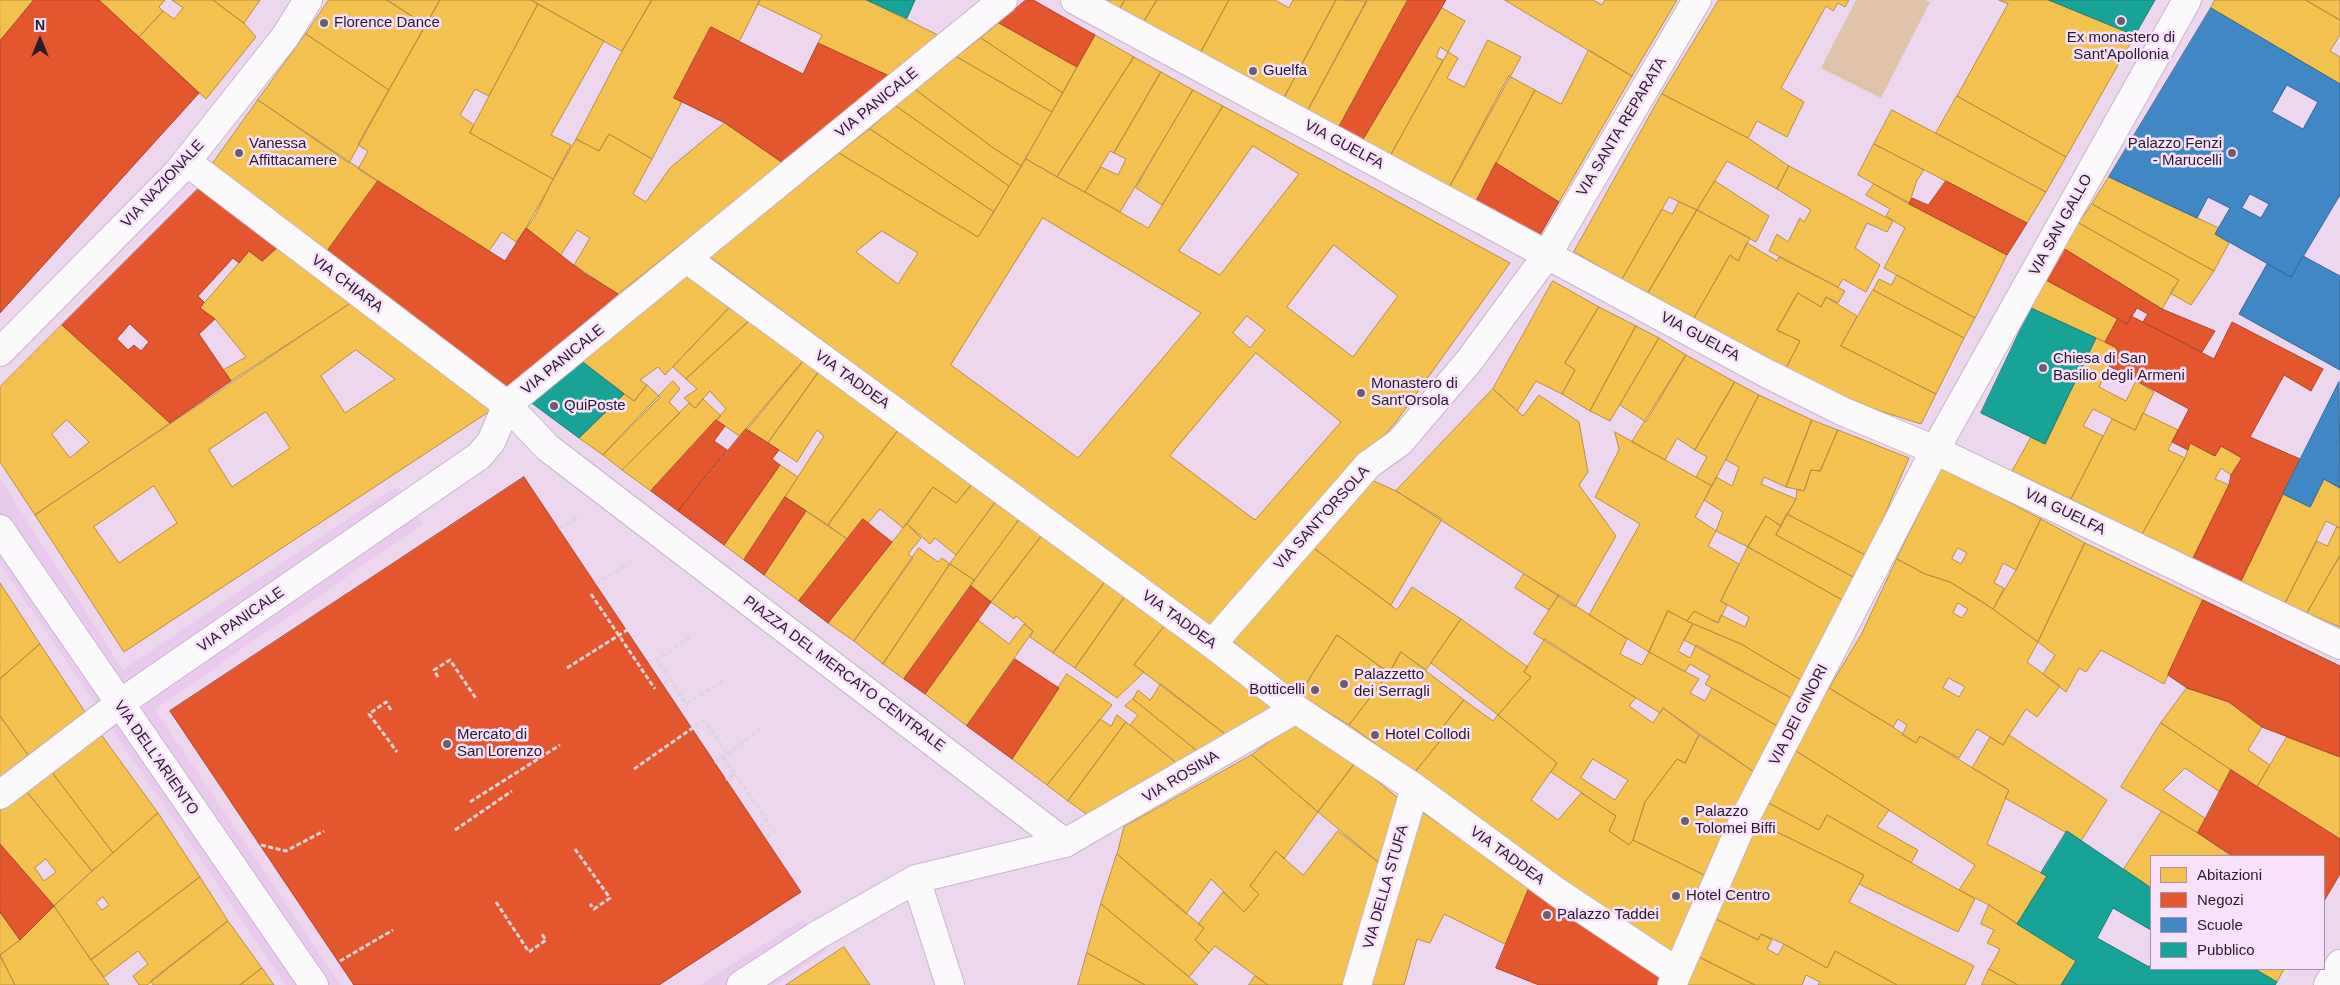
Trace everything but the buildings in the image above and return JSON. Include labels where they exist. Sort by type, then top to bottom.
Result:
[{"type":"street","name":"VIA NAZIONALE","points":[[0,352],[187,162],[285,37],[308,0]]},
{"type":"street","name":"VIA PANICALE","points":[[0,796],[119,704],[479,456],[491,442],[507,406],[1003,0]]},
{"type":"street","name":"VIA GUELFA","points":[[1075,0],[1791,385],[1844,412],[1935,450],[2340,645]]},
{"type":"street","name":"VIA SANTA REPARATA","points":[[1547,255],[1697,0]]},
{"type":"street","name":"VIA SAN GALLO","points":[[1935,450],[2187,0]]},
{"type":"street","name":"VIA CHIARA","points":[[187,162],[507,406]]},
{"type":"street","name":"VIA SANT'ORSOLA","points":[[1212,644],[1368,465],[1400,442],[1463,368],[1547,255]]},
{"type":"street","name":"VIA TADDEA","points":[[687,259],[1212,644],[1296,709],[1415,788],[1674,978]]},
{"type":"street","name":"PIAZZA DEL MERCATO CENTRALE","points":[[507,406],[548,448],[1065,843]]},
{"type":"street","name":"VIA DEI GINORI","points":[[1674,978],[1742,824],[1935,450]]},
{"type":"street","name":"VIA DELL'ARIENTO","points":[[0,529],[314,985]]},
{"type":"street","name":"VIA ROSINA","points":[[1065,843],[1099,826],[1296,709]]},
{"type":"street","name":"VIA DELLA STUFA","points":[[1357,985],[1415,788]]},
{"type":"street","points":[[741,985],[816,936],[916,880],[1065,843]]},
{"type":"street","points":[[916,880],[950,985]]},
{"type":"street","points":[[2328,985],[2340,964]]},
{"type":"path","points":[[559,530],[584,513]]},
{"type":"path","points":[[596,584],[633,561]]},
{"type":"path","points":[[591,594],[655,689]]},
{"type":"path","points":[[567,668],[627,630]]},
{"type":"path","points":[[690,637],[657,660],[686,704],[724,680]]},
{"type":"path","points":[[438,677],[434,670],[450,660],[477,700]]},
{"type":"path","points":[[663,684],[670,679]]},
{"type":"path","points":[[391,710],[386,702],[369,714],[397,752]]},
{"type":"path","points":[[634,769],[704,720],[727,753]]},
{"type":"path","points":[[715,763],[760,729]]},
{"type":"path","points":[[470,802],[560,745]]},
{"type":"path","points":[[723,757],[774,832],[765,838]]},
{"type":"path","points":[[726,780],[735,774]]},
{"type":"path","points":[[455,830],[512,791]]},
{"type":"path","points":[[259,844],[286,851],[324,830]]},
{"type":"path","points":[[575,849],[610,898],[594,909],[590,904]]},
{"type":"path","points":[[496,902],[529,952],[546,940],[541,933]]},
{"type":"path","points":[[338,962],[393,930]]},
{"type":"shaded area","points":[[1856,0],[1925,0],[1930,2],[1881,98],[1821,68]]},
{"type":"shaded area","points":[[0,479],[123,670],[398,486],[423,524],[155,709],[340,985],[286,985],[0,564]]},
{"type":"shaded area","points":[[803,919],[827,951],[775,985],[701,985]]},
{"type":"place","name":"Ex monastero di Sant'Apollonia","points":[[2121,21]]},
{"type":"place","name":"Florence Dance","points":[[324,23]]},
{"type":"place","name":"Guelfa","points":[[1253,71]]},
{"type":"place","name":"Vanessa Affittacamere","points":[[239,153]]},
{"type":"place","name":"Palazzo Fenzi - Marucelli","points":[[2232,153]]},
{"type":"place","name":"Chiesa di San Basilio degli Armeni","points":[[2043,368]]},
{"type":"place","name":"Monastero di Sant'Orsola","points":[[1361,393]]},
{"type":"place","name":"QuiPoste","points":[[554,406]]},
{"type":"place","name":"Palazzetto dei Serragli","points":[[1344,684]]},
{"type":"place","name":"Botticelli","points":[[1315,690]]},
{"type":"place","name":"Hotel Collodi","points":[[1375,735]]},
{"type":"place","name":"Mercato di San Lorenzo","points":[[447,744]]},
{"type":"place","name":"Palazzo Tolomei Biffi","points":[[1685,821]]},
{"type":"place","name":"Hotel Centro","points":[[1676,896]]},
{"type":"place","name":"Palazzo Taddei","points":[[1547,915]]}]
